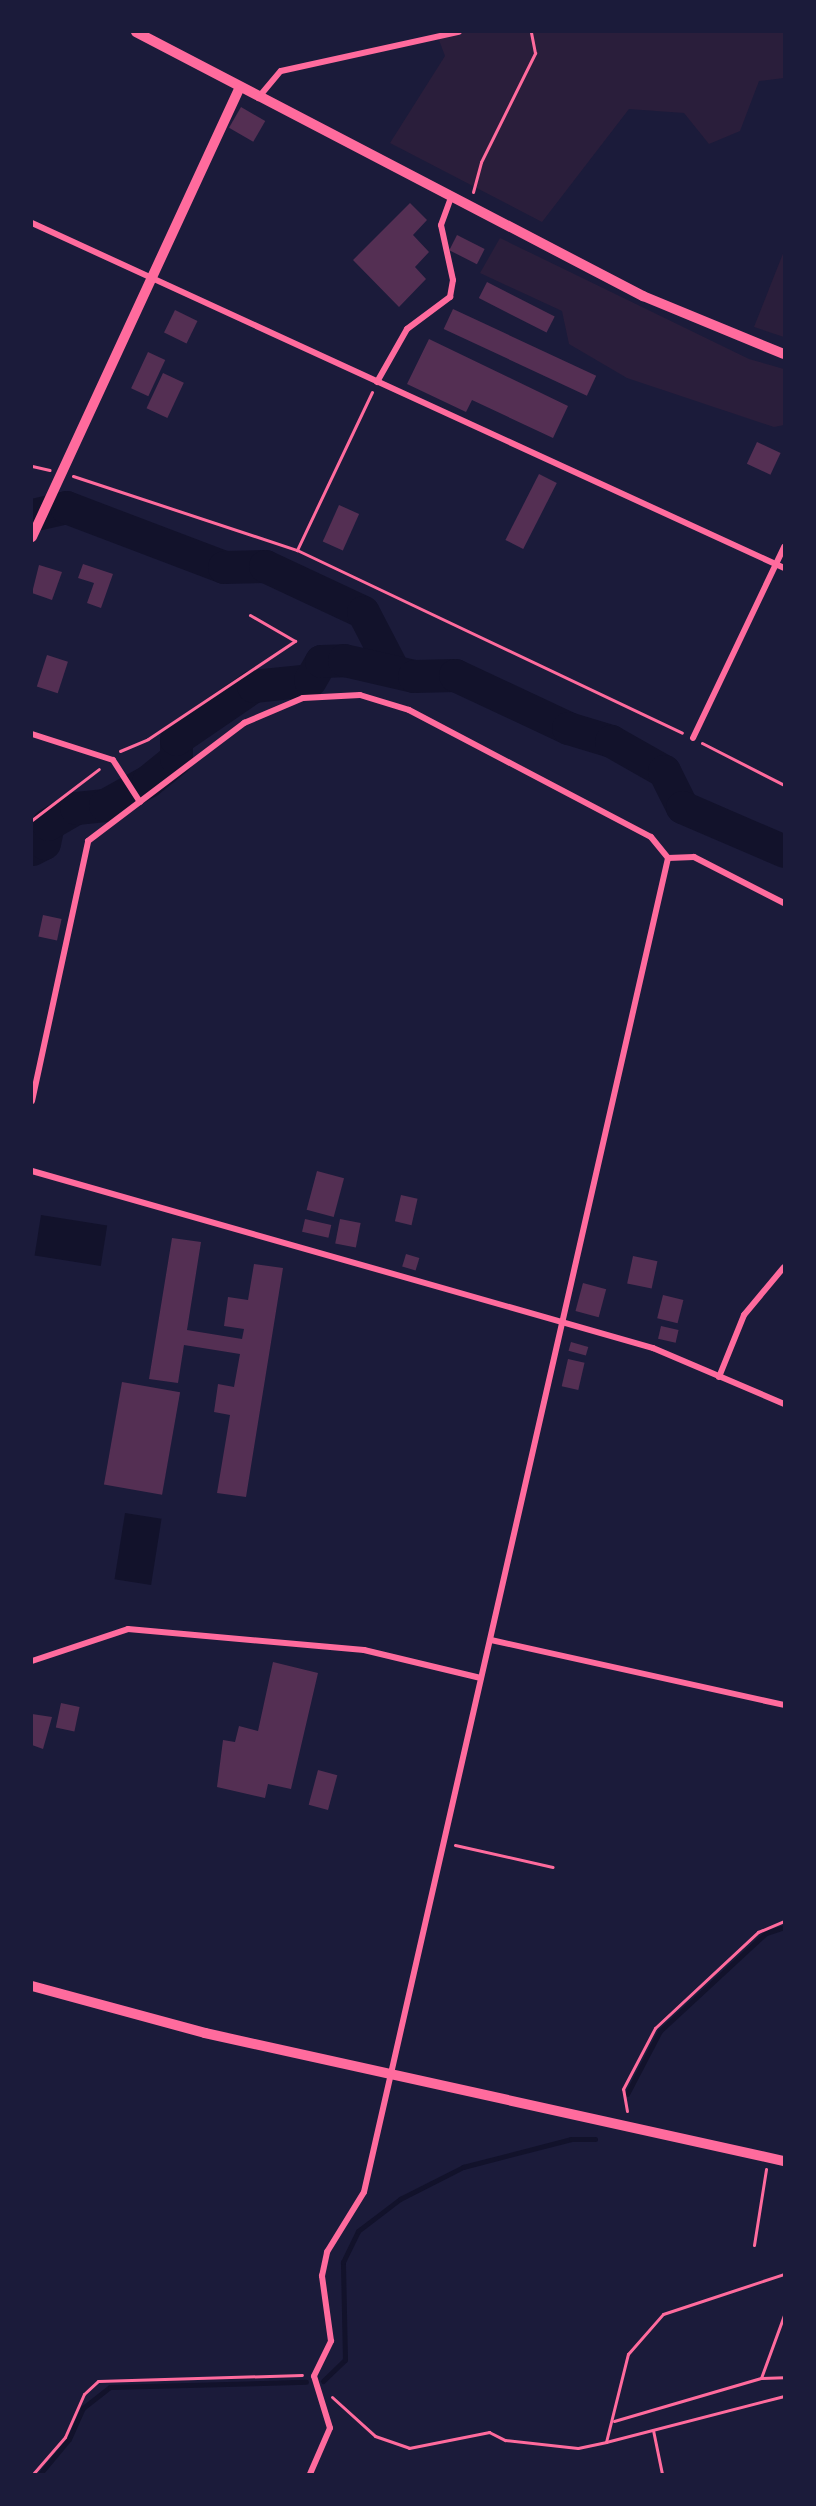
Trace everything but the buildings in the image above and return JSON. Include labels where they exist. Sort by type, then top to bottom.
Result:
[{"type":"main road","points":[[136,32],[258,98],[643,296],[784,354]]},
{"type":"main road","points":[[32,537],[239,88]]},
{"type":"main road","points":[[32,1986],[137,2017],[784,2161]]},
{"type":"street","points":[[258,98],[281,71],[459,32]]},
{"type":"street","points":[[377,382],[407,328],[450,297],[453,280],[441,225],[451,198]]},
{"type":"street","points":[[32,223],[784,568]]},
{"type":"street","points":[[693,738],[784,547]]},
{"type":"street","points":[[32,1101],[88,841],[244,723],[303,698],[360,695],[409,710],[651,837],[668,858]]},
{"type":"street","points":[[32,734],[111,759],[140,802]]},
{"type":"street","points":[[668,858],[694,857],[784,903]]},
{"type":"street","points":[[310,2475],[329,2438],[314,2376],[331,2342],[322,2276],[327,2252],[364,2192],[668,858]]},
{"type":"street","points":[[32,1172],[654,1348],[784,1404]]},
{"type":"street","points":[[719,1377],[744,1315],[784,1267]]},
{"type":"street","points":[[32,1661],[128,1629],[364,1650],[481,1678]]},
{"type":"street","points":[[490,1640],[784,1706]]},
{"type":"path","points":[[468,207],[481,162],[535,53],[531,32]]},
{"type":"path","points":[[297,550],[377,382]]},
{"type":"path","points":[[60,475],[297,550],[693,738],[784,785]]},
{"type":"path","points":[[32,820],[111,759],[148,739],[295,641],[250,615]]},
{"type":"path","points":[[444,1842],[553,1867]]},
{"type":"path","points":[[625,2126],[623,2089],[645,2039],[758,1932],[784,1921]]},
{"type":"path","points":[[754,2245],[769,2158]]},
{"type":"path","points":[[606,2442],[614,2421],[628,2354],[663,2314],[784,2274]]},
{"type":"path","points":[[761,2378],[784,2315]]},
{"type":"path","points":[[33,2475],[65,2437],[84,2394],[98,2381],[314,2376]]},
{"type":"path","points":[[614,2421],[761,2378],[784,2376]]},
{"type":"path","points":[[318,2391],[326,2391],[375,2436],[409,2448],[489,2432],[505,2440],[578,2448],[784,2396]]},
{"type":"path","points":[[653,2430],[662,2475]]},
{"type":"shaded area","points":[[436,32],[784,32],[784,78],[759,81],[740,131],[709,144],[684,113],[629,109],[542,222],[390,143],[445,56]]},
{"type":"shaded area","points":[[500,238],[749,359],[784,369],[784,425],[774,427],[627,378],[569,344],[562,311],[480,273]]},
{"type":"shaded area","points":[[784,251],[784,337],[754,327]]},
{"type":"shaded area","points":[[41,1215],[107,1225],[101,1266],[35,1255]]},
{"type":"shaded area","points":[[125,1513],[162,1519],[151,1585],[115,1579]]},
{"type":"waterway","points":[[32,515],[66,507],[224,567],[265,566],[363,612],[392,668]]},
{"type":"waterway","points":[[32,849],[44,843],[48,824],[76,808],[105,805],[148,781],[176,758],[176,739],[253,686],[310,680],[321,661],[344,660],[414,676],[455,675],[568,728],[611,741],[664,771],[682,807],[784,851]]},
{"type":"waterway","points":[[627,2094],[660,2031],[766,1933],[784,1927]]},
{"type":"waterway","points":[[323,2381],[345,2360],[343,2262],[358,2231],[400,2199],[463,2167],[571,2139],[595,2139]]},
{"type":"waterway","points":[[40,2474],[69,2439],[83,2408],[110,2387],[306,2382]]}]
